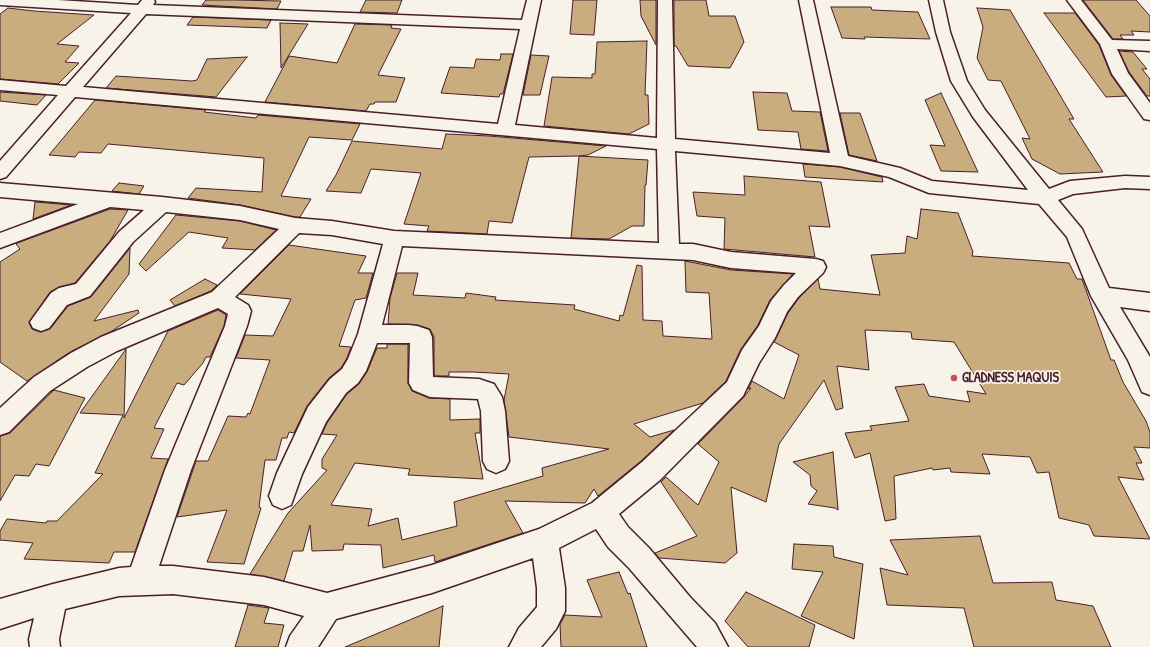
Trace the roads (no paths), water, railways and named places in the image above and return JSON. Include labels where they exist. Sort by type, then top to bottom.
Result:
[{"type":"street","points":[[505,131],[534,0]]},
{"type":"street","points":[[665,0],[666,145],[669,251]]},
{"type":"street","points":[[806,0],[840,160]]},
{"type":"street","points":[[936,0],[959,81],[979,113],[1075,234],[1102,296],[1138,356],[1150,385]]},
{"type":"street","points":[[1074,0],[1107,44],[1120,74],[1150,115]]},
{"type":"street","points":[[0,1],[145,5],[529,25]]},
{"type":"street","points":[[0,173],[70,90],[145,5]]},
{"type":"street","points":[[1107,44],[1150,46]]},
{"type":"street","points":[[0,85],[70,90],[505,131],[840,160],[894,172],[929,187],[1045,198],[1070,188],[1125,182],[1150,183]]},
{"type":"street","points":[[0,190],[84,196],[107,200],[162,204],[240,213],[295,225],[332,228],[394,238],[693,252],[731,260],[816,267],[791,291],[779,307],[767,332],[750,357],[735,388],[651,471],[601,512],[544,541],[432,579],[327,607],[264,591],[225,585],[173,580],[119,582],[53,598],[0,614]]},
{"type":"street","points":[[0,241],[107,200]]},
{"type":"street","points":[[41,322],[59,299],[67,294],[78,293],[83,290],[126,237],[162,204]]},
{"type":"street","points":[[0,424],[42,384],[79,360],[109,344],[220,298],[295,225]]},
{"type":"street","points":[[282,496],[290,473],[317,415],[338,386],[350,376],[358,364],[369,334],[394,238]]},
{"type":"street","points":[[1102,296],[1150,302]]},
{"type":"street","points":[[140,581],[178,470],[236,326],[240,311],[220,298]]},
{"type":"street","points":[[369,334],[409,334],[421,337],[421,383],[430,387],[479,389],[486,391],[490,397],[493,411],[496,461]]},
{"type":"street","points":[[601,512],[618,537],[639,558],[680,607],[705,633],[713,647]]},
{"type":"street","points":[[524,647],[529,638],[551,611],[551,588],[544,541]]},
{"type":"street","points":[[45,647],[44,639],[53,598]]},
{"type":"street","points":[[301,647],[327,607]]},
{"type":"place","name":"GLADNESS MAQUIS","points":[[954,378]]}]
